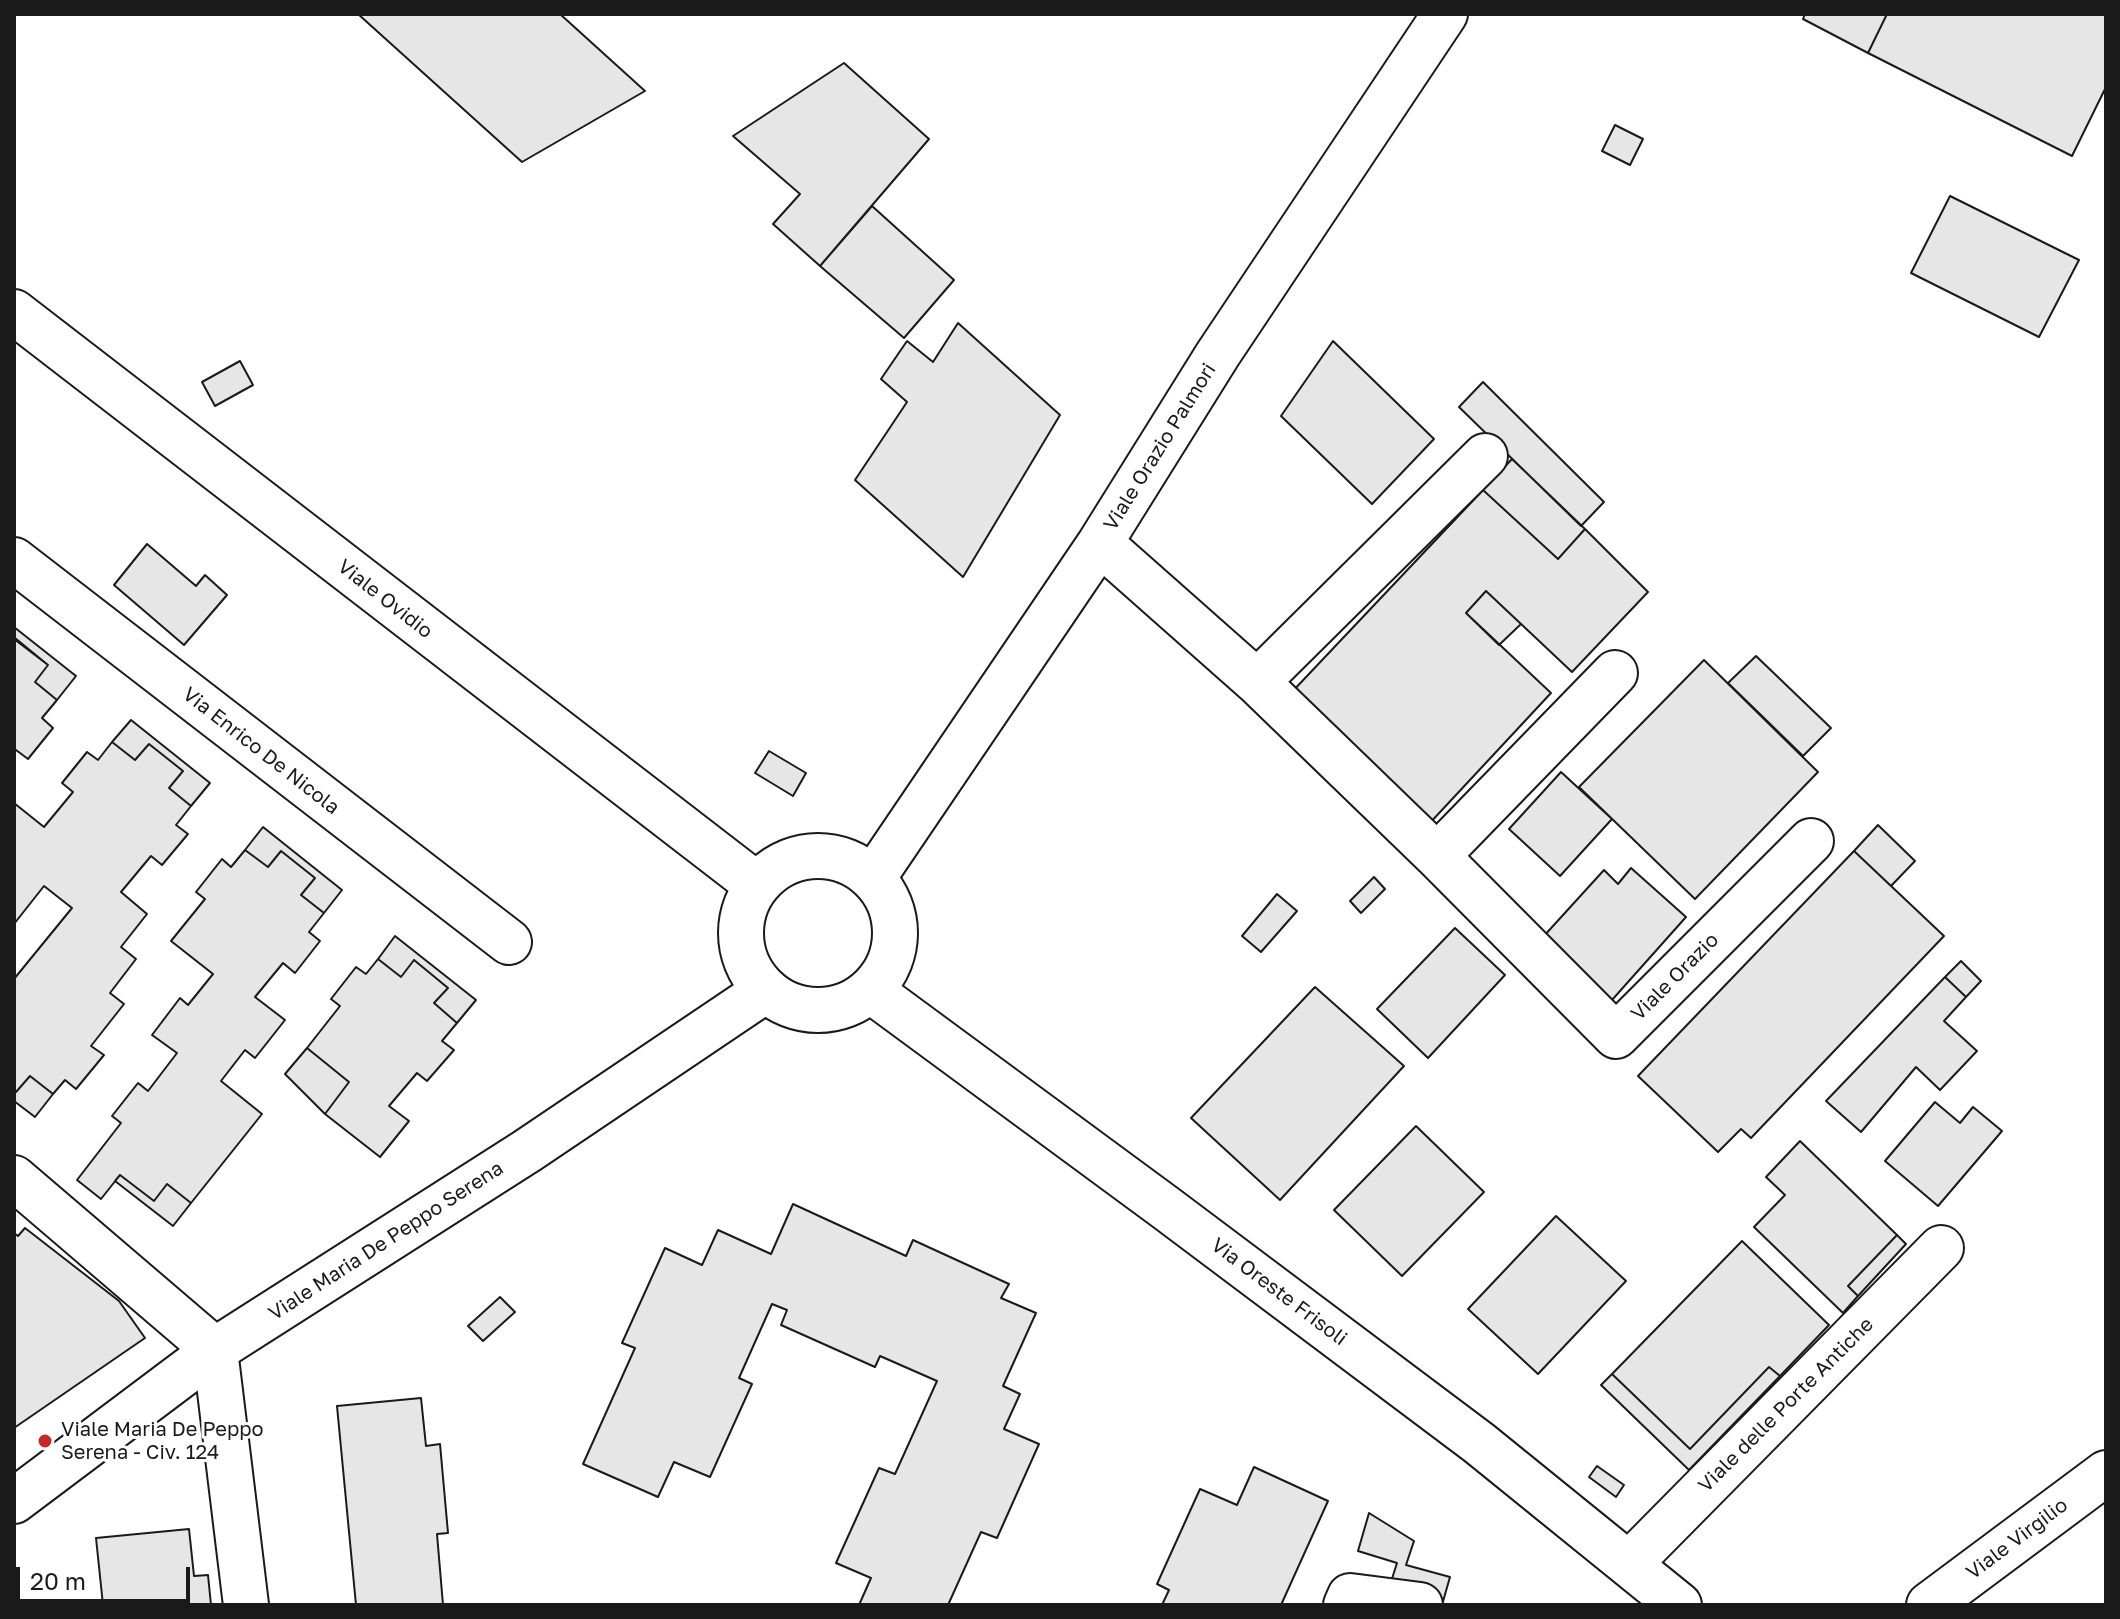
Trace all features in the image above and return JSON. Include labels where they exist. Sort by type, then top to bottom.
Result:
[{"type":"street","name":"Viale Orazio Palmori","points":[[873,878],[1100,543],[1218,354],[1445,14]]},
{"type":"street","name":"Viale Ovidio","points":[[14,312],[757,885]]},
{"type":"street","points":[[1257,682],[1485,456]]},
{"type":"street","name":"Viale Orazio","points":[[1100,543],[1257,682],[1437,856],[1616,1036],[1811,841]]},
{"type":"street","name":"Via Enrico De Nicola","points":[[14,560],[509,942]]},
{"type":"street","points":[[1437,856],[1615,673]]},
{"type":"street","points":[[823,855],[852,863],[873,878],[891,906],[895,936],[888,965],[870,990],[844,1006],[814,1010],[782,1001],[766,990],[748,966],[741,944],[743,913],[757,885],[779,866],[793,860],[823,855]]},
{"type":"street","name":"Viale Maria De Peppo Serena","points":[[14,1501],[215,1350],[527,1151],[766,990]]},
{"type":"street","name":"Via Oreste Frisoli","points":[[870,990],[1454,1424],[1679,1605]]},
{"type":"street","points":[[14,1178],[215,1350],[246,1605]]},
{"type":"street","name":"Viale delle Porte Antiche","points":[[1630,1563],[1941,1248]]},
{"type":"street","name":"Viale Virgilio","points":[[1929,1605],[2106,1473]]},
{"type":"street","points":[[1346,1605],[1350,1596],[1420,1605]]},
{"type":"building","points":[[358,14],[560,14],[645,91],[522,162]]},
{"type":"building","points":[[1805,14],[1887,14],[1868,53],[1803,19]]},
{"type":"building","points":[[1887,14],[2106,14],[2106,87],[2072,156],[1868,53]]},
{"type":"building","points":[[844,63],[929,139],[820,266],[773,224],[800,194],[733,136]]},
{"type":"building","points":[[1615,125],[1643,139],[1630,165],[1602,151]]},
{"type":"building","points":[[1950,196],[2079,260],[2039,337],[1911,273]]},
{"type":"building","points":[[872,206],[954,280],[904,338],[820,266]]},
{"type":"building","points":[[958,323],[1060,415],[963,577],[855,480],[907,402],[881,379],[907,341],[933,362]]},
{"type":"building","points":[[1333,341],[1434,439],[1372,504],[1281,416]]},
{"type":"building","points":[[240,361],[253,385],[215,406],[202,382]]},
{"type":"building","points":[[1483,382],[1604,502],[1581,526],[1459,407]]},
{"type":"building","points":[[1512,459],[1585,529],[1558,559],[1483,490]]},
{"type":"building","points":[[1483,490],[1558,559],[1585,529],[1648,592],[1572,672],[1486,591],[1466,613],[1551,693],[1428,825],[1290,694]]},
{"type":"building","points":[[147,544],[196,586],[205,575],[227,595],[184,645],[114,585]]},
{"type":"building","points":[[1486,591],[1521,624],[1499,645],[1466,613]]},
{"type":"building","points":[[14,627],[76,676],[57,700],[35,682],[48,665],[14,639]]},
{"type":"building","points":[[15,638],[48,665],[35,682],[57,700],[42,718],[53,728],[28,759],[16,750],[14,752]]},
{"type":"building","points":[[1756,656],[1831,728],[1803,756],[1728,683]]},
{"type":"building","points":[[1704,660],[1818,772],[1695,899],[1579,787]]},
{"type":"building","points":[[131,720],[210,783],[191,806],[169,788],[183,771],[149,744],[135,760],[112,742]]},
{"type":"building","points":[[112,742],[135,760],[149,744],[183,771],[169,788],[191,806],[176,825],[188,834],[162,865],[151,856],[121,892],[147,914],[121,947],[136,959],[110,993],[124,1004],[91,1046],[104,1055],[76,1089],[65,1080],[53,1094],[30,1076],[16,1092],[14,979],[72,908],[44,886],[14,924],[14,803],[44,827],[73,792],[62,783],[87,752],[98,760]]},
{"type":"building","points":[[769,751],[806,773],[793,796],[755,773]]},
{"type":"building","points":[[1561,772],[1612,819],[1560,876],[1509,829]]},
{"type":"building","points":[[1878,825],[1915,861],[1891,886],[1854,851]]},
{"type":"building","points":[[263,827],[342,890],[324,913],[301,895],[315,878],[281,851],[268,867],[245,850]]},
{"type":"building","points":[[245,850],[268,867],[281,851],[315,878],[301,895],[324,913],[309,932],[320,941],[295,973],[283,963],[255,997],[285,1020],[255,1058],[245,1050],[221,1081],[262,1114],[191,1203],[167,1184],[154,1201],[120,1175],[101,1199],[77,1180],[121,1123],[112,1116],[138,1083],[148,1091],[177,1053],[152,1035],[180,998],[188,1005],[213,974],[171,941],[205,899],[196,892],[222,859],[231,867]]},
{"type":"building","points":[[1854,851],[1944,936],[1751,1138],[1741,1129],[1718,1152],[1638,1076]]},
{"type":"building","points":[[1631,868],[1686,917],[1612,1000],[1543,937],[1604,870],[1618,884]]},
{"type":"building","points":[[1374,877],[1385,889],[1361,913],[1350,901]]},
{"type":"building","points":[[1277,894],[1297,911],[1261,952],[1242,936]]},
{"type":"building","points":[[1455,928],[1505,975],[1428,1058],[1377,1009]]},
{"type":"building","points":[[395,936],[476,1000],[457,1023],[434,1003],[448,988],[414,960],[401,977],[378,959]]},
{"type":"building","points":[[378,959],[401,977],[414,960],[448,988],[434,1003],[457,1023],[442,1041],[454,1050],[427,1081],[417,1073],[389,1106],[409,1121],[380,1157],[325,1114],[349,1082],[307,1048],[340,1006],[331,999],[356,967],[366,974]]},
{"type":"building","points":[[1961,961],[1981,981],[1966,997],[1945,977]]},
{"type":"building","points":[[1945,977],[1966,997],[1944,1021],[1977,1051],[1940,1090],[1916,1067],[1861,1132],[1826,1101]]},
{"type":"building","points":[[1315,987],[1404,1066],[1280,1200],[1191,1118]]},
{"type":"building","points":[[307,1048],[349,1082],[325,1114],[285,1074]]},
{"type":"building","points":[[30,1076],[53,1094],[35,1117],[14,1101],[14,1090],[16,1092]]},
{"type":"building","points":[[1935,1102],[1960,1123],[1973,1107],[2002,1131],[1938,1206],[1885,1161]]},
{"type":"building","points":[[1416,1126],[1484,1192],[1402,1276],[1334,1210]]},
{"type":"building","points":[[1800,1141],[1897,1235],[1848,1286],[1858,1296],[1843,1313],[1754,1227],[1785,1195],[1766,1177]]},
{"type":"building","points":[[120,1175],[154,1201],[167,1184],[191,1203],[173,1226],[115,1181]]},
{"type":"building","points":[[793,1204],[906,1256],[913,1240],[1009,1284],[1001,1298],[1036,1313],[1003,1386],[1020,1394],[1004,1429],[1039,1444],[997,1538],[981,1532],[948,1605],[859,1605],[871,1578],[836,1563],[879,1468],[895,1474],[937,1381],[880,1356],[875,1367],[781,1325],[787,1310],[772,1304],[739,1378],[752,1384],[710,1477],[674,1462],[658,1497],[583,1464],[635,1348],[622,1343],[665,1248],[702,1265],[718,1230],[771,1254]]},
{"type":"building","points":[[1556,1216],[1626,1281],[1538,1374],[1468,1309]]},
{"type":"building","points":[[25,1228],[119,1301],[145,1338],[14,1428],[14,1233],[18,1236]]},
{"type":"building","points":[[1897,1235],[1906,1244],[1858,1296],[1848,1286]]},
{"type":"building","points":[[1742,1241],[1829,1325],[1780,1376],[1769,1367],[1690,1449],[1612,1374]]},
{"type":"building","points":[[500,1297],[515,1312],[483,1341],[468,1326]]},
{"type":"building","points":[[1769,1367],[1780,1376],[1689,1470],[1601,1385],[1612,1374],[1690,1449]]},
{"type":"building","points":[[421,1398],[426,1446],[440,1444],[448,1533],[437,1534],[443,1605],[356,1605],[337,1406]]},
{"type":"building","points":[[1597,1466],[1624,1485],[1616,1497],[1589,1477]]},
{"type":"building","points":[[1254,1467],[1328,1501],[1281,1605],[1162,1605],[1169,1590],[1157,1584],[1200,1489],[1237,1505]]},
{"type":"building","points":[[1369,1513],[1414,1541],[1406,1565],[1450,1577],[1442,1605],[1375,1605],[1390,1585],[1397,1563],[1358,1551]]},
{"type":"building","points":[[189,1529],[194,1576],[208,1575],[211,1605],[103,1605],[96,1538]]},
{"type":"place","name":"Viale Maria De Peppo Serena - Civ. 124","points":[[45,1441]]}]
